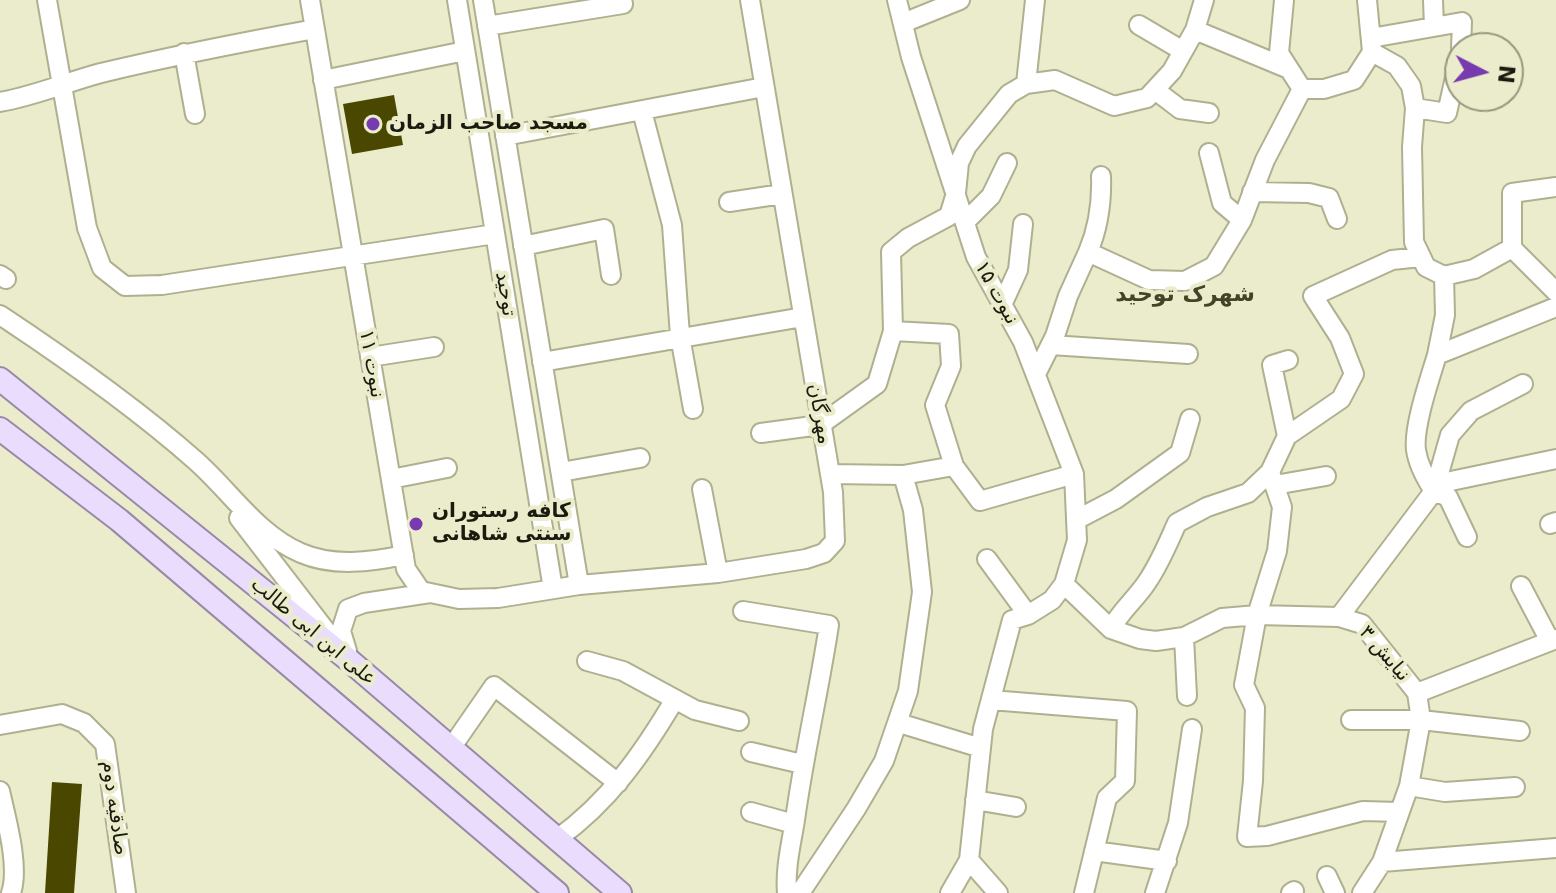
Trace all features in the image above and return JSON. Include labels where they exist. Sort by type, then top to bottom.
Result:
[{"type":"main road","name":"علی ابن ابی طالب","points":[[0,379],[350,661],[620,893]]},
{"type":"main road","name":"علی ابن ابی طالب","points":[[0,429],[119,520],[557,893]]},
{"type":"street","points":[[47,0],[87,228],[102,268],[125,286],[162,285],[495,234]]},
{"type":"street","name":"نبوت ۱۱","points":[[310,0],[406,569],[421,591],[430,593]]},
{"type":"street","name":"توحید","points":[[457,0],[553,589]]},
{"type":"street","name":"توحید","points":[[483,0],[579,585]]},
{"type":"street","name":"مهرگان","points":[[553,589],[718,573],[806,559],[824,553],[835,541],[833,492],[750,0]]},
{"type":"street","name":"نبوت ۱۵","points":[[897,0],[911,57],[976,257],[1023,342],[1074,474],[1077,540],[1064,584]]},
{"type":"street","points":[[903,23],[960,0]]},
{"type":"street","points":[[1026,84],[1035,0]]},
{"type":"street","points":[[761,433],[820,425],[877,384],[893,331],[891,252],[908,238],[949,216],[956,193],[959,163],[967,146],[1009,94],[1026,84],[1055,80],[1114,106],[1147,98],[1172,71],[1195,30],[1204,0]]},
{"type":"street","points":[[1284,0],[1279,53],[1302,89]]},
{"type":"street","points":[[1302,89],[1324,89],[1354,80],[1371,45],[1367,0]]},
{"type":"street","points":[[1433,0],[1434,27]]},
{"type":"street","points":[[487,26],[623,2]]},
{"type":"street","points":[[1371,45],[1462,22],[1462,32]]},
{"type":"street","points":[[1139,25],[1183,51]]},
{"type":"street","points":[[0,102],[25,98],[61,83],[184,53],[315,29]]},
{"type":"street","points":[[1195,30],[1289,69]]},
{"type":"street","points":[[1371,45],[1397,66],[1411,86],[1415,108],[1412,147],[1414,242],[1426,267],[1444,276],[1474,269],[1512,248]]},
{"type":"street","points":[[323,80],[465,51]]},
{"type":"street","points":[[184,53],[195,114]]},
{"type":"street","points":[[505,136],[764,87]]},
{"type":"street","points":[[1088,252],[1149,280],[1185,281],[1214,266],[1242,220],[1252,192],[1302,89]]},
{"type":"street","points":[[1155,90],[1180,109],[1209,113]]},
{"type":"street","points":[[1415,108],[1447,112]]},
{"type":"street","points":[[642,111],[672,225],[680,336],[693,409]]},
{"type":"street","points":[[1209,153],[1222,203],[1242,220]]},
{"type":"street","points":[[965,222],[991,196],[1007,163]]},
{"type":"street","points":[[1036,374],[1051,345],[1068,296],[1095,235],[1102,203],[1101,176]]},
{"type":"street","points":[[1556,187],[1512,193],[1512,248],[1556,292]]},
{"type":"street","points":[[1252,192],[1309,193],[1329,198],[1337,219]]},
{"type":"street","points":[[729,202],[782,194]]},
{"type":"street","points":[[1002,305],[1018,270],[1023,224]]},
{"type":"street","points":[[523,246],[604,229],[611,275]]},
{"type":"street","points":[[1287,436],[1341,399],[1354,374],[1340,338],[1313,296],[1392,260],[1421,257]]},
{"type":"street","points":[[1444,276],[1445,315],[1416,448],[1426,480],[1434,491],[1448,497],[1467,537]]},
{"type":"street","points":[[1437,355],[1556,307]]},
{"type":"street","points":[[0,315],[86,372],[196,461],[270,534],[302,554],[337,561],[372,562],[404,555]]},
{"type":"street","points":[[542,362],[803,317]]},
{"type":"street","points":[[893,331],[949,334],[951,366],[935,405],[954,466],[980,501],[1074,474]]},
{"type":"street","points":[[1051,345],[1188,354]]},
{"type":"street","points":[[370,357],[434,347]]},
{"type":"street","points":[[1288,360],[1272,365],[1287,436],[1272,478],[1282,507],[1277,551],[1257,615],[1244,685],[1255,708],[1253,781],[1247,837],[1267,836],[1363,811],[1399,812]]},
{"type":"street","points":[[1339,617],[1434,491],[1450,435],[1471,411],[1523,384]]},
{"type":"street","points":[[1076,520],[1116,499],[1180,453],[1190,419]]},
{"type":"street","points":[[561,472],[640,458]]},
{"type":"street","points":[[1434,491],[1451,481],[1556,459]]},
{"type":"street","points":[[196,461],[350,661]]},
{"type":"street","points":[[830,474],[903,475],[954,466]]},
{"type":"street","points":[[391,479],[447,468]]},
{"type":"street","points":[[800,893],[884,761],[908,691],[922,592],[913,510],[903,475]]},
{"type":"street","points":[[1111,629],[1119,613],[1146,585],[1163,557],[1177,523],[1207,507],[1248,493],[1272,478],[1326,476]]},
{"type":"street","points":[[702,489],[718,573]]},
{"type":"street","points":[[987,559],[1028,615]]},
{"type":"street","points":[[950,893],[969,860],[981,748],[1012,620],[1028,615],[1052,600],[1064,584]]},
{"type":"street","name":"نیایش ۳","points":[[1064,584],[1111,629],[1140,639],[1156,641],[1184,637],[1222,618],[1257,615],[1339,617],[1362,624],[1417,693],[1421,720],[1409,786],[1382,862],[1362,893]]},
{"type":"street","points":[[1417,693],[1553,640],[1521,586]]},
{"type":"street","points":[[350,661],[341,631],[348,609],[364,603],[430,593],[459,599],[498,598],[553,589]]},
{"type":"street","points":[[743,611],[829,625],[818,698],[802,764],[786,873],[787,893]]},
{"type":"street","points":[[1184,637],[1187,696]]},
{"type":"street","points":[[587,661],[623,671],[695,710],[739,721]]},
{"type":"street","points":[[451,748],[494,686],[618,783]]},
{"type":"street","points":[[557,839],[580,823],[641,756],[675,699]]},
{"type":"street","points":[[991,700],[1127,711],[1125,781],[1107,798],[1084,893]]},
{"type":"street","name":"صادقیه دوم","points":[[0,725],[62,714],[84,723],[105,744],[126,893]]},
{"type":"street","points":[[1351,720],[1421,720],[1520,731]]},
{"type":"street","points":[[899,723],[981,748]]},
{"type":"street","points":[[1155,893],[1178,823],[1192,729]]},
{"type":"street","points":[[751,752],[802,764]]},
{"type":"street","points":[[1409,786],[1445,792],[1515,787]]},
{"type":"street","points":[[0,791],[13,869],[11,893]]},
{"type":"street","points":[[975,800],[1016,807]]},
{"type":"street","points":[[751,812],[794,824]]},
{"type":"street","points":[[1382,862],[1556,848]]},
{"type":"street","points":[[1094,851],[1167,861]]},
{"type":"street","points":[[969,860],[998,893]]},
{"type":"building","name":"مسجد صاحب الزمان","points":[[394,95],[403,145],[352,154],[343,104]]},
{"type":"building","points":[[52,782],[82,784],[74,893],[45,893]]},
{"type":"place","name":"مسجد صاحب الزمان","points":[[373,124]]},
{"type":"place","name":"کافه رستوران سنتی شاهانی","points":[[416,524]]},
{"type":"district","name":"شهرک توحید","points":[[1185,295]]}]
